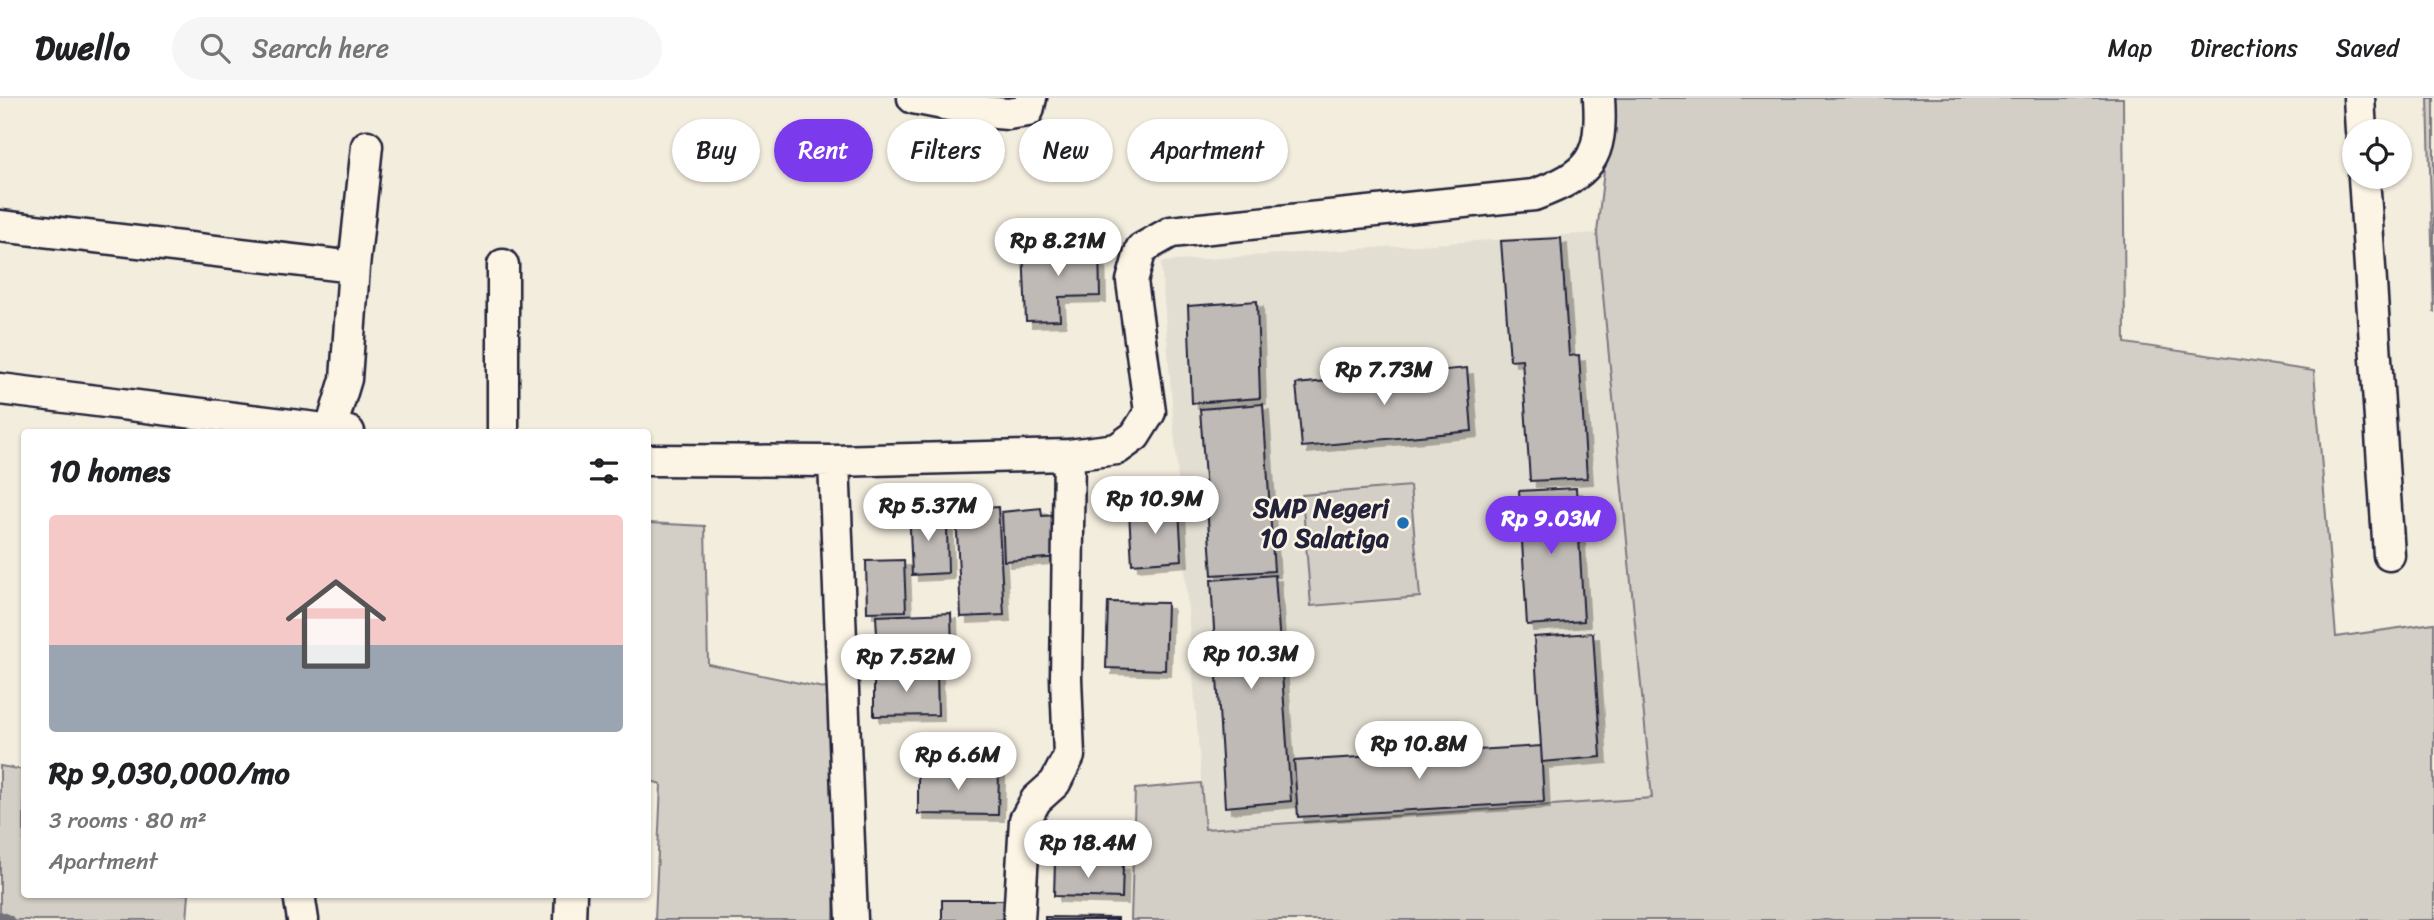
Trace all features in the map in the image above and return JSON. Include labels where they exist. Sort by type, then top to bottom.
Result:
[{"type":"street","points":[[913,98],[1008,114],[1028,111],[1031,98]]},
{"type":"street","points":[[651,460],[834,461],[1069,455],[1117,449],[1135,436],[1150,412],[1132,281],[1141,249],[1171,232],[1534,195],[1585,169],[1597,149],[1599,98]]},
{"type":"street","points":[[2359,98],[2360,119]]},
{"type":"street","points":[[337,429],[346,379],[367,146]]},
{"type":"street","points":[[2365,189],[2389,555]]},
{"type":"street","points":[[0,226],[354,267]]},
{"type":"street","points":[[503,265],[503,429]]},
{"type":"street","points":[[0,389],[321,429]]},
{"type":"street","points":[[1019,920],[1025,820],[1036,800],[1055,783],[1069,756],[1066,678],[1069,455]]},
{"type":"street","points":[[834,461],[852,920]]},
{"type":"street","points":[[300,898],[303,920]]},
{"type":"street","points":[[570,920],[571,898]]},
{"type":"shaded area","points":[[1612,98],[2123,98],[2125,343],[2314,371],[2336,637],[2434,623],[2434,920],[1131,920],[1135,789],[1201,783],[1205,829],[1652,798],[1597,233]]},
{"type":"shaded area","points":[[2428,98],[2434,98],[2434,313]]},
{"type":"shaded area","name":"SMP Negeri 10 Salatiga","points":[[1597,233],[1652,798],[1205,829],[1161,262]]},
{"type":"shaded area","points":[[1410,486],[1420,597],[1311,606],[1302,495]]},
{"type":"shaded area","points":[[651,523],[705,526],[708,664],[838,691],[834,920],[655,920],[661,784],[651,781]]},
{"type":"shaded area","points":[[0,766],[21,770],[21,898],[189,898],[187,920],[0,920]]},
{"type":"building","points":[[1561,238],[1569,356],[1579,355],[1587,478],[1530,481],[1522,359],[1510,360],[1501,241]]},
{"type":"building","points":[[1099,246],[1100,296],[1059,297],[1060,320],[1026,321],[1023,248]]},
{"type":"building","points":[[1257,301],[1260,398],[1192,403],[1188,306]]},
{"type":"building","points":[[1467,368],[1472,431],[1302,447],[1296,384]]},
{"type":"building","points":[[1263,404],[1274,571],[1212,575],[1200,409]]},
{"type":"building","points":[[1576,488],[1584,621],[1527,625],[1519,491]]},
{"type":"building","points":[[933,506],[934,525],[947,525],[948,573],[912,575],[909,507]]},
{"type":"building","points":[[998,507],[1004,615],[961,617],[956,510]]},
{"type":"building","points":[[1041,508],[1042,516],[1059,515],[1061,557],[1004,561],[1002,512]]},
{"type":"building","points":[[1179,509],[1182,560],[1132,564],[1129,512]]},
{"type":"building","points":[[904,560],[906,611],[867,612],[866,561]]},
{"type":"building","points":[[1275,575],[1291,801],[1225,807],[1211,580]]},
{"type":"building","points":[[1108,602],[1167,603],[1165,670],[1106,668]]},
{"type":"building","points":[[951,613],[952,650],[878,653],[876,616]]},
{"type":"building","points":[[1593,633],[1601,757],[1542,762],[1534,637]]},
{"type":"building","points":[[937,671],[938,715],[874,716],[874,673]]},
{"type":"building","points":[[1541,746],[1544,802],[1298,817],[1294,761]]},
{"type":"building","points":[[918,770],[999,771],[998,815],[918,814]]},
{"type":"building","points":[[1055,862],[1123,864],[1122,898],[1054,896]]},
{"type":"building","points":[[942,900],[1005,900],[1005,920],[942,920]]},
{"type":"building","points":[[1045,917],[1118,918],[1118,920],[1045,920]]},
{"type":"waterway","points":[[0,916],[9,920]]},
{"type":"place","name":"SMP Negeri 10 Salatiga","points":[[1403,523]]}]
